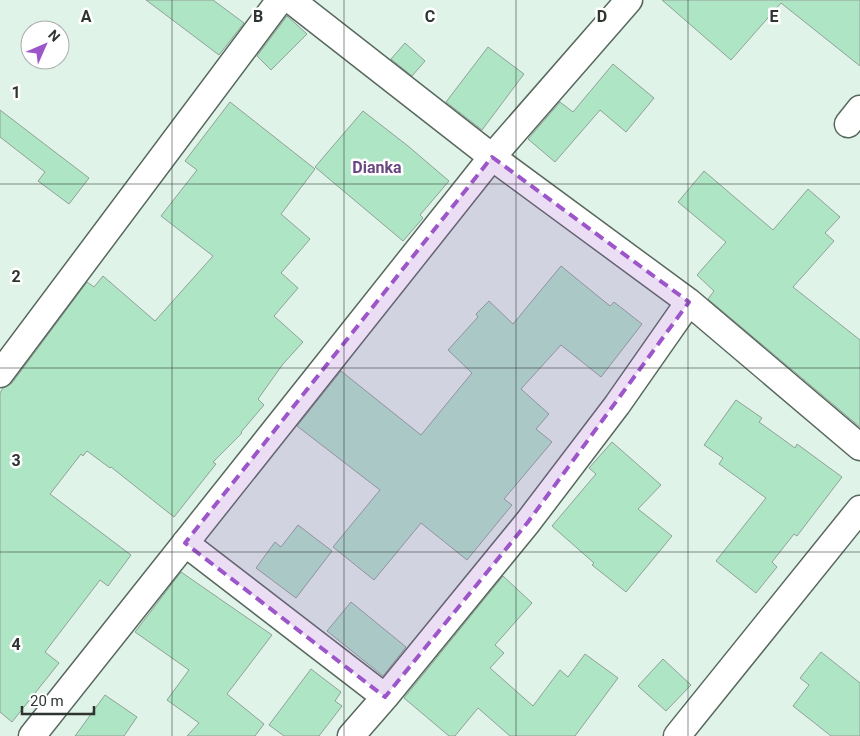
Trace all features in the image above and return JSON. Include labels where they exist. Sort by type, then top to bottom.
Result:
[{"type":"street","points":[[0,374],[280,0]]},
{"type":"street","points":[[291,0],[492,156],[689,302],[860,447]]},
{"type":"street","points":[[32,736],[492,156],[629,0]]},
{"type":"street","points":[[351,736],[534,514],[617,405],[689,302]]},
{"type":"street","points":[[677,736],[860,509]]},
{"type":"street","points":[[185,543],[385,697]]},
{"type":"highlighted area","points":[[492,157],[689,302],[528,522],[385,697],[185,543]]},
{"type":"building","points":[[146,0],[213,0],[244,23],[219,55]]},
{"type":"building","points":[[662,0],[860,0],[860,66],[781,3],[731,60]]},
{"type":"building","points":[[287,16],[307,34],[271,70],[257,56]]},
{"type":"building","points":[[405,43],[425,61],[412,76],[391,59]]},
{"type":"building","points":[[488,47],[524,74],[482,130],[446,102]]},
{"type":"building","points":[[613,64],[654,98],[626,132],[600,110],[555,162],[528,139],[560,102],[573,112]]},
{"type":"building","points":[[230,102],[315,169],[281,214],[310,239],[281,273],[298,288],[274,316],[303,342],[283,364],[258,399],[264,405],[242,433],[213,462],[216,464],[174,517],[111,467],[87,451],[83,456],[81,454],[50,494],[131,555],[108,586],[100,580],[45,652],[59,663],[12,722],[0,712],[0,393],[3,388],[12,383],[87,282],[94,287],[103,276],[155,321],[213,256],[161,216],[197,170],[185,161]]},
{"type":"building","points":[[0,110],[89,178],[69,204],[38,181],[45,172],[0,137]]},
{"type":"building","points":[[363,111],[449,181],[420,215],[423,218],[403,241],[315,167]]},
{"type":"building","points":[[704,171],[773,230],[808,189],[840,217],[825,233],[834,241],[793,287],[860,340],[860,427],[708,299],[714,291],[697,275],[726,242],[678,202]]},
{"type":"building","points":[[561,266],[610,306],[614,302],[642,324],[601,377],[561,345],[521,389],[549,414],[536,429],[552,442],[504,499],[512,505],[467,560],[421,523],[374,580],[333,547],[380,490],[297,426],[341,371],[421,435],[472,373],[448,350],[478,317],[476,314],[489,301],[513,324]]},
{"type":"building","points":[[736,400],[762,418],[759,422],[795,448],[797,444],[842,477],[797,536],[794,534],[772,562],[777,567],[756,593],[716,561],[766,498],[719,464],[723,458],[704,445]]},
{"type":"building","points":[[612,442],[661,485],[638,509],[672,536],[626,592],[592,565],[594,563],[552,526],[596,474],[589,468]]},
{"type":"building","points":[[298,525],[332,551],[296,598],[256,568],[275,542],[281,547]]},
{"type":"building","points":[[181,572],[272,635],[227,694],[264,724],[255,736],[187,736],[199,723],[167,700],[189,670],[135,632]]},
{"type":"building","points":[[503,576],[532,603],[495,645],[504,653],[490,668],[533,706],[560,670],[568,677],[585,654],[618,678],[575,736],[510,736],[478,708],[455,736],[449,736],[404,698]]},
{"type":"building","points":[[351,602],[406,647],[383,676],[327,631]]},
{"type":"building","points":[[821,652],[860,683],[860,736],[831,736],[793,706],[809,685],[800,678]]},
{"type":"building","points":[[663,659],[691,685],[666,711],[638,686]]},
{"type":"building","points":[[311,669],[341,692],[335,701],[342,706],[319,736],[284,736],[269,725]]},
{"type":"building","points":[[105,695],[137,717],[124,736],[75,736]]},
{"type":"district","name":"Dianka","points":[[377,167]]}]
